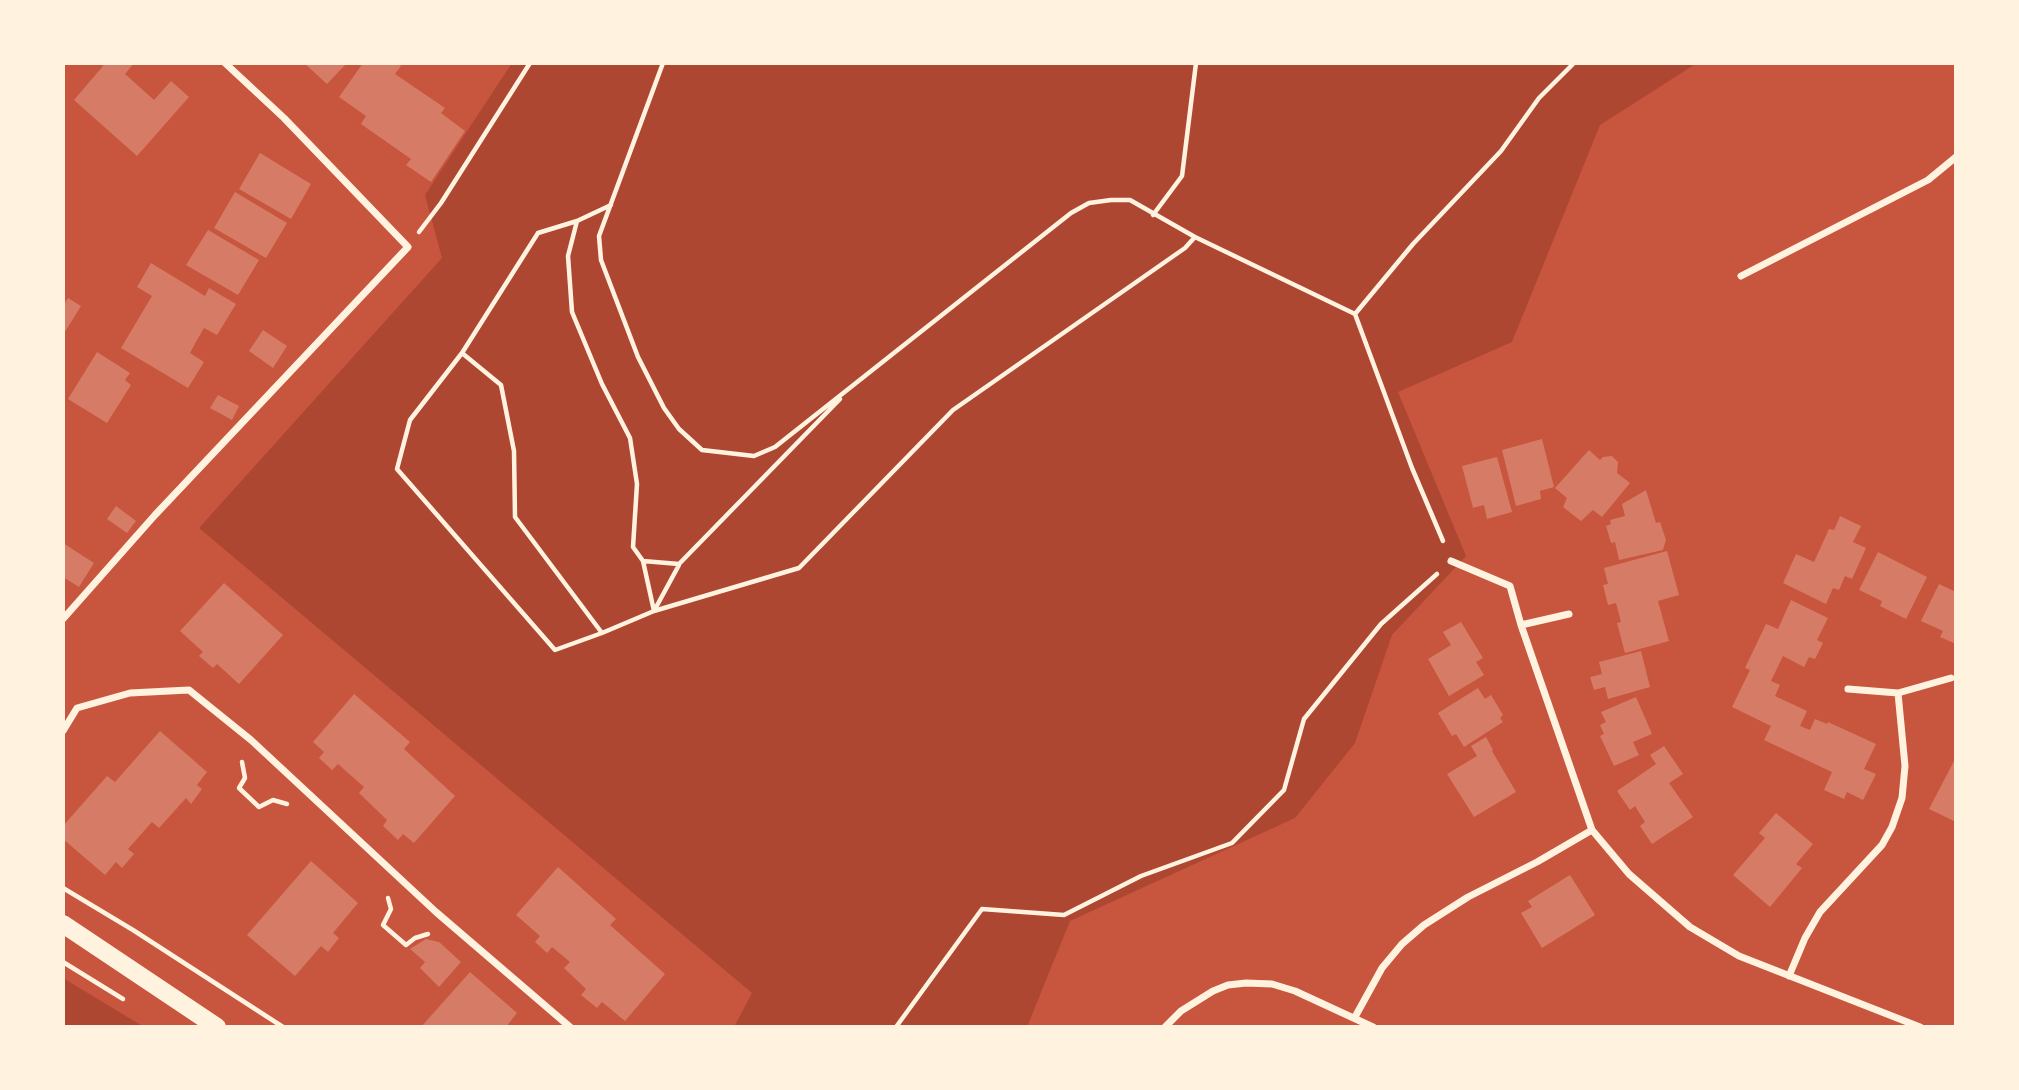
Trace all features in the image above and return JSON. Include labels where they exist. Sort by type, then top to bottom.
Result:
[{"type":"main road","points":[[63,924],[217,1027]]},
{"type":"street","points":[[63,619],[155,515],[408,247],[284,118],[225,63]]},
{"type":"street","points":[[1741,276],[1928,180],[1956,157]]},
{"type":"street","points":[[1451,561],[1510,586],[1592,830],[1629,874],[1690,927],[1739,956],[1920,1027]]},
{"type":"street","points":[[1521,625],[1569,614]]},
{"type":"street","points":[[1848,690],[1898,694],[1951,678]]},
{"type":"street","points":[[63,731],[78,708],[130,693],[189,690],[251,740],[436,912],[570,1027]]},
{"type":"street","points":[[1789,976],[1805,938],[1820,912],[1877,851],[1895,819],[1905,776],[1898,694]]},
{"type":"street","points":[[1355,1017],[1382,968],[1402,944],[1424,925],[1468,897],[1592,830]]},
{"type":"street","points":[[1165,1027],[1181,1011],[1213,991],[1246,982],[1272,984],[1296,991],[1373,1027]]},
{"type":"path","points":[[408,247],[441,203],[530,63]]},
{"type":"path","points":[[663,63],[599,236],[601,260],[638,357],[664,408],[679,429],[702,450],[754,456],[775,447],[1071,213],[1090,203],[1130,200],[1195,237],[1355,314],[1412,468],[1451,561],[1381,624],[1304,719],[1284,790],[1232,843],[1141,876],[1064,915],[982,909],[897,1027]]},
{"type":"path","points":[[1153,215],[1182,176],[1196,63]]},
{"type":"path","points":[[1355,314],[1426,230],[1501,151],[1539,98],[1574,63]]},
{"type":"path","points":[[611,205],[538,233],[462,353],[410,420],[397,469],[555,650],[654,611],[799,568],[953,410],[1185,248],[1195,237]]},
{"type":"path","points":[[577,220],[568,256],[572,312],[602,384],[630,438],[637,484],[634,547],[643,561],[654,611]]},
{"type":"path","points":[[462,353],[501,385],[514,451],[515,517],[602,633]]},
{"type":"path","points":[[654,611],[679,564],[852,386]]},
{"type":"path","points":[[643,561],[679,564]]},
{"type":"path","points":[[237,752],[245,773],[243,784],[239,788],[259,807],[273,800],[283,801],[295,809]]},
{"type":"path","points":[[63,888],[283,1027]]},
{"type":"path","points":[[384,891],[391,909],[383,925],[406,945],[425,934],[432,934]]},
{"type":"path","points":[[63,962],[124,1000]]},
{"type":"shaded area","points":[[512,63],[1697,63],[1600,125],[1512,342],[1398,392],[1466,556],[1392,635],[1355,743],[1295,818],[1070,921],[1027,1027],[734,1027],[752,993],[199,528],[442,258],[425,195]]},
{"type":"shaded area","points":[[63,978],[144,1027],[63,1027]]},
{"type":"building","points":[[100,63],[134,63],[125,74],[154,100],[171,81],[189,97],[137,156],[74,100],[103,66]]},
{"type":"building","points":[[304,63],[347,63],[327,84]]},
{"type":"building","points":[[363,63],[397,63],[401,66],[395,74],[445,108],[441,113],[465,131],[431,182],[406,165],[411,159],[361,124],[366,116],[339,97]]},
{"type":"building","points":[[260,153],[311,184],[291,219],[239,189]]},
{"type":"building","points":[[235,192],[287,223],[266,258],[214,228]]},
{"type":"building","points":[[208,230],[259,260],[238,295],[186,265]]},
{"type":"building","points":[[151,263],[205,296],[209,288],[236,304],[217,335],[204,328],[197,340],[190,353],[204,362],[188,388],[121,348],[152,296],[137,287]]},
{"type":"building","points":[[68,298],[81,306],[63,335],[63,306]]},
{"type":"building","points":[[263,330],[287,346],[273,368],[249,351]]},
{"type":"building","points":[[97,352],[130,373],[125,380],[131,385],[107,423],[68,399]]},
{"type":"building","points":[[218,395],[239,406],[232,420],[210,408]]},
{"type":"building","points":[[1542,439],[1554,487],[1540,491],[1541,499],[1516,506],[1502,450]]},
{"type":"building","points":[[1589,450],[1600,460],[1612,456],[1618,462],[1617,473],[1630,483],[1602,517],[1593,510],[1581,521],[1563,507],[1567,498],[1555,488]]},
{"type":"building","points":[[1497,457],[1512,512],[1487,519],[1484,505],[1473,508],[1462,466]]},
{"type":"building","points":[[1646,490],[1656,523],[1660,522],[1666,540],[1663,550],[1619,560],[1615,542],[1611,543],[1606,526],[1611,524],[1610,520],[1625,516],[1622,504]]},
{"type":"building","points":[[116,506],[136,521],[127,533],[107,519]]},
{"type":"building","points":[[1840,516],[1861,526],[1853,542],[1866,548],[1852,579],[1845,576],[1839,590],[1833,588],[1826,604],[1783,583],[1796,554],[1814,562],[1829,529],[1834,530]]},
{"type":"building","points":[[63,543],[94,563],[79,587],[63,577]]},
{"type":"building","points":[[1667,551],[1679,595],[1658,601],[1669,641],[1625,653],[1617,623],[1621,622],[1616,603],[1608,605],[1603,585],[1608,584],[1604,568]]},
{"type":"building","points":[[1878,552],[1927,577],[1906,619],[1880,606],[1882,601],[1859,590]]},
{"type":"building","points":[[224,583],[283,635],[239,684],[217,664],[213,668],[199,656],[203,652],[180,631]]},
{"type":"building","points":[[1939,584],[1956,592],[1956,644],[1940,637],[1943,631],[1921,621]]},
{"type":"building","points":[[1791,600],[1828,618],[1817,640],[1823,643],[1815,659],[1809,657],[1804,667],[1783,656],[1771,681],[1780,685],[1775,696],[1807,711],[1800,726],[1810,730],[1815,719],[1827,724],[1828,722],[1876,744],[1864,769],[1876,774],[1863,800],[1847,792],[1844,799],[1824,790],[1832,772],[1764,740],[1771,726],[1732,707],[1750,670],[1745,668],[1766,624],[1778,629]]},
{"type":"building","points":[[1461,622],[1483,658],[1476,662],[1484,675],[1449,696],[1428,659],[1451,645],[1443,632]]},
{"type":"building","points":[[1641,651],[1650,687],[1608,699],[1605,687],[1594,690],[1590,677],[1602,674],[1599,662]]},
{"type":"building","points":[[1478,688],[1485,699],[1491,695],[1503,715],[1500,718],[1503,722],[1464,747],[1456,734],[1452,736],[1438,713]]},
{"type":"building","points":[[354,694],[410,742],[404,749],[455,796],[414,843],[403,834],[398,840],[383,826],[387,820],[359,793],[364,787],[338,764],[332,770],[319,758],[324,752],[313,742]]},
{"type":"building","points":[[1636,697],[1652,734],[1633,742],[1639,755],[1614,766],[1600,736],[1604,734],[1600,725],[1606,722],[1601,712]]},
{"type":"building","points":[[160,731],[207,772],[197,785],[202,789],[191,804],[186,798],[159,828],[152,822],[128,849],[134,854],[122,868],[116,862],[105,875],[63,839],[63,826],[107,776],[115,782]]},
{"type":"building","points":[[1486,737],[1516,792],[1474,817],[1447,774],[1477,756],[1471,746]]},
{"type":"building","points":[[1664,746],[1683,774],[1669,783],[1693,817],[1652,844],[1640,826],[1645,822],[1635,806],[1630,810],[1617,791],[1656,764],[1650,755]]},
{"type":"building","points":[[1954,761],[1956,762],[1956,822],[1929,809]]},
{"type":"building","points":[[1776,813],[1813,844],[1796,864],[1802,868],[1770,907],[1733,875],[1765,838],[1759,833]]},
{"type":"building","points":[[311,861],[358,903],[333,933],[339,938],[328,952],[321,946],[295,976],[247,935]]},
{"type":"building","points":[[558,867],[616,919],[610,925],[665,974],[625,1021],[602,1002],[597,1008],[581,995],[586,989],[564,968],[570,962],[552,947],[547,953],[535,942],[540,936],[516,915]]},
{"type":"building","points":[[1570,875],[1595,915],[1542,948],[1521,913],[1532,907],[1528,901]]},
{"type":"building","points":[[426,939],[439,942],[461,962],[439,987],[420,968],[425,962],[410,949]]},
{"type":"building","points":[[470,972],[517,1013],[506,1027],[421,1027]]}]
